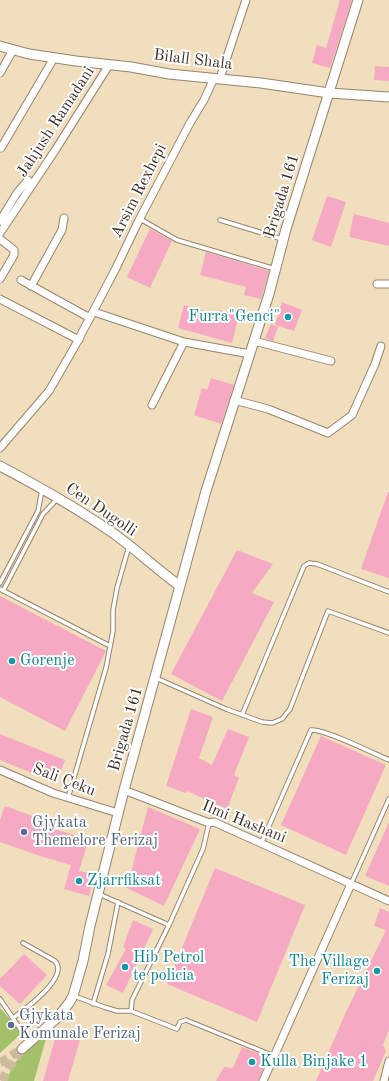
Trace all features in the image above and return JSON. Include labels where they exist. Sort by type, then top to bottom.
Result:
[{"type":"street","name":"Arsim Rexhepi","points":[[0,448],[49,391],[79,340],[190,123],[217,78],[246,0]]},
{"type":"street","name":"Brigada 161","points":[[26,1046],[58,1017],[73,996],[83,961],[124,790],[156,678],[206,491],[250,354],[358,0]]},
{"type":"street","name":"Bilall Shala","points":[[0,46],[29,54],[169,74],[217,78],[329,93],[389,97]]},
{"type":"street","points":[[0,73],[13,50]]},
{"type":"street","points":[[1,148],[54,58]]},
{"type":"street","name":"Jahjush Ramadani","points":[[0,233],[56,150],[109,65]]},
{"type":"street","points":[[0,221],[28,180]]},
{"type":"street","points":[[31,286],[62,230],[64,218]]},
{"type":"street","points":[[0,239],[14,250],[14,254],[0,279]]},
{"type":"street","points":[[21,280],[92,315],[184,342],[250,354]]},
{"type":"street","points":[[377,284],[389,284]]},
{"type":"street","points":[[0,299],[79,340]]},
{"type":"street","points":[[254,341],[331,361]]},
{"type":"street","points":[[152,405],[184,342]]},
{"type":"street","points":[[234,400],[268,409],[328,434],[352,415],[375,364],[381,346]]},
{"type":"street","name":"Cen Dugolli","points":[[0,466],[58,498],[112,532],[180,586]]},
{"type":"street","name":"Sali Çeku","points":[[1,772],[68,798],[118,813]]},
{"type":"street","name":"Ilmi Hashani","points":[[124,790],[209,823],[214,822],[389,901]]},
{"type":"street","points":[[263,1081],[351,884]]},
{"type":"street","points":[[384,1081],[388,1065]]},
{"type":"lane","points":[[140,219],[177,240],[276,270]]},
{"type":"lane","points":[[220,220],[284,240]]},
{"type":"lane","points":[[0,583],[38,511],[42,489]]},
{"type":"lane","points":[[58,498],[43,514],[2,590],[110,646]]},
{"type":"lane","points":[[68,798],[106,668],[113,631],[113,610],[117,588],[129,546]]},
{"type":"lane","points":[[242,715],[304,566],[309,562],[317,564],[389,592]]},
{"type":"lane","points":[[156,678],[242,715],[262,722],[272,723],[282,719],[290,709],[328,611],[389,633]]},
{"type":"lane","points":[[261,844],[311,730],[315,729],[329,734],[389,760]]},
{"type":"lane","points":[[351,884],[389,799]]},
{"type":"lane","points":[[131,1011],[132,1000],[169,925],[203,849],[209,823]]},
{"type":"lane","points":[[98,894],[169,925]]},
{"type":"lane","points":[[94,1004],[108,954],[118,902]]},
{"type":"lane","points":[[13,1018],[45,992],[58,968],[55,961],[23,943]]},
{"type":"lane","points":[[73,996],[117,1011],[131,1011],[177,1030],[180,1022],[186,1020],[274,1056]]},
{"type":"lane","points":[[0,999],[13,1018],[26,1046]]},
{"type":"green space","points":[[0,1009],[22,1033],[0,1053]]},
{"type":"green space","points":[[47,1035],[34,1081],[7,1081],[13,1066],[22,1054]]},
{"type":"building","points":[[340,0],[352,0],[330,68],[312,63],[317,45],[326,48]]},
{"type":"building","points":[[375,66],[389,67],[389,81],[374,80]]},
{"type":"building","points":[[327,196],[346,202],[331,247],[312,240]]},
{"type":"building","points":[[354,214],[389,223],[389,246],[349,237]]},
{"type":"building","points":[[150,229],[172,241],[150,288],[127,277]]},
{"type":"building","points":[[206,252],[269,271],[261,299],[244,295],[246,287],[200,275]]},
{"type":"building","name":"Furra\"Genci\"","points":[[282,302],[302,310],[294,331],[275,325]]},
{"type":"building","points":[[184,305],[218,315],[219,310],[239,315],[232,343],[178,328]]},
{"type":"building","points":[[271,324],[278,327],[273,341],[265,338]]},
{"type":"building","points":[[211,378],[234,385],[221,424],[194,415],[202,388],[207,390]]},
{"type":"building","points":[[389,492],[389,578],[361,569]]},
{"type":"building","points":[[237,550],[273,564],[252,593],[274,602],[222,701],[171,674]]},
{"type":"building","points":[[0,596],[106,651],[65,731],[0,697]]},
{"type":"building","points":[[191,709],[213,717],[199,758],[212,765],[228,729],[249,737],[234,775],[239,778],[227,809],[187,791],[186,793],[166,786]]},
{"type":"building","points":[[0,734],[65,760],[56,783],[0,760]]},
{"type":"building","points":[[321,736],[386,765],[346,855],[281,825]]},
{"type":"building","points":[[5,806],[52,823],[50,828],[89,839],[79,871],[95,874],[89,896],[64,889],[71,865],[0,842],[0,820]]},
{"type":"building","points":[[148,807],[200,829],[164,906],[127,888]]},
{"type":"building","points":[[389,822],[389,886],[365,876]]},
{"type":"building","points":[[215,868],[305,905],[257,1022],[167,984]]},
{"type":"building","name":"The Village Ferizaj","points":[[380,908],[389,912],[389,1030],[383,1045],[386,1051],[373,1081],[316,1081],[346,1012],[386,930],[374,926]]},
{"type":"building","name":"Hib Petrol te policia","points":[[133,920],[153,929],[123,993],[106,985],[126,949],[123,947]]},
{"type":"building","points":[[24,954],[47,975],[20,1004],[0,986],[0,979]]},
{"type":"building","points":[[57,1032],[81,1036],[68,1081],[43,1081]]},
{"type":"building","name":"Kulla Binjake 1","points":[[242,1047],[268,1057],[258,1081],[216,1081],[224,1067],[233,1068]]},
{"type":"tunnel","points":[[2,1081],[8,1069],[22,1049]]},
{"type":"tunnel","points":[[0,1063],[19,1051]]},
{"type":"place","name":"Furra\"Genci\"","points":[[288,317]]},
{"type":"place","name":"Gorenje","points":[[12,661]]},
{"type":"place","name":"Gjykata Themelore Ferizaj","points":[[24,832]]},
{"type":"place","name":"Zjarrfiksat","points":[[79,881]]},
{"type":"place","name":"Hib Petrol te policia","points":[[125,967]]},
{"type":"place","name":"The Village Ferizaj","points":[[377,971]]},
{"type":"place","name":"Gjykata Komunale Ferizaj","points":[[11,1025]]},
{"type":"place","name":"Kulla Binjake 1","points":[[252,1062]]}]
